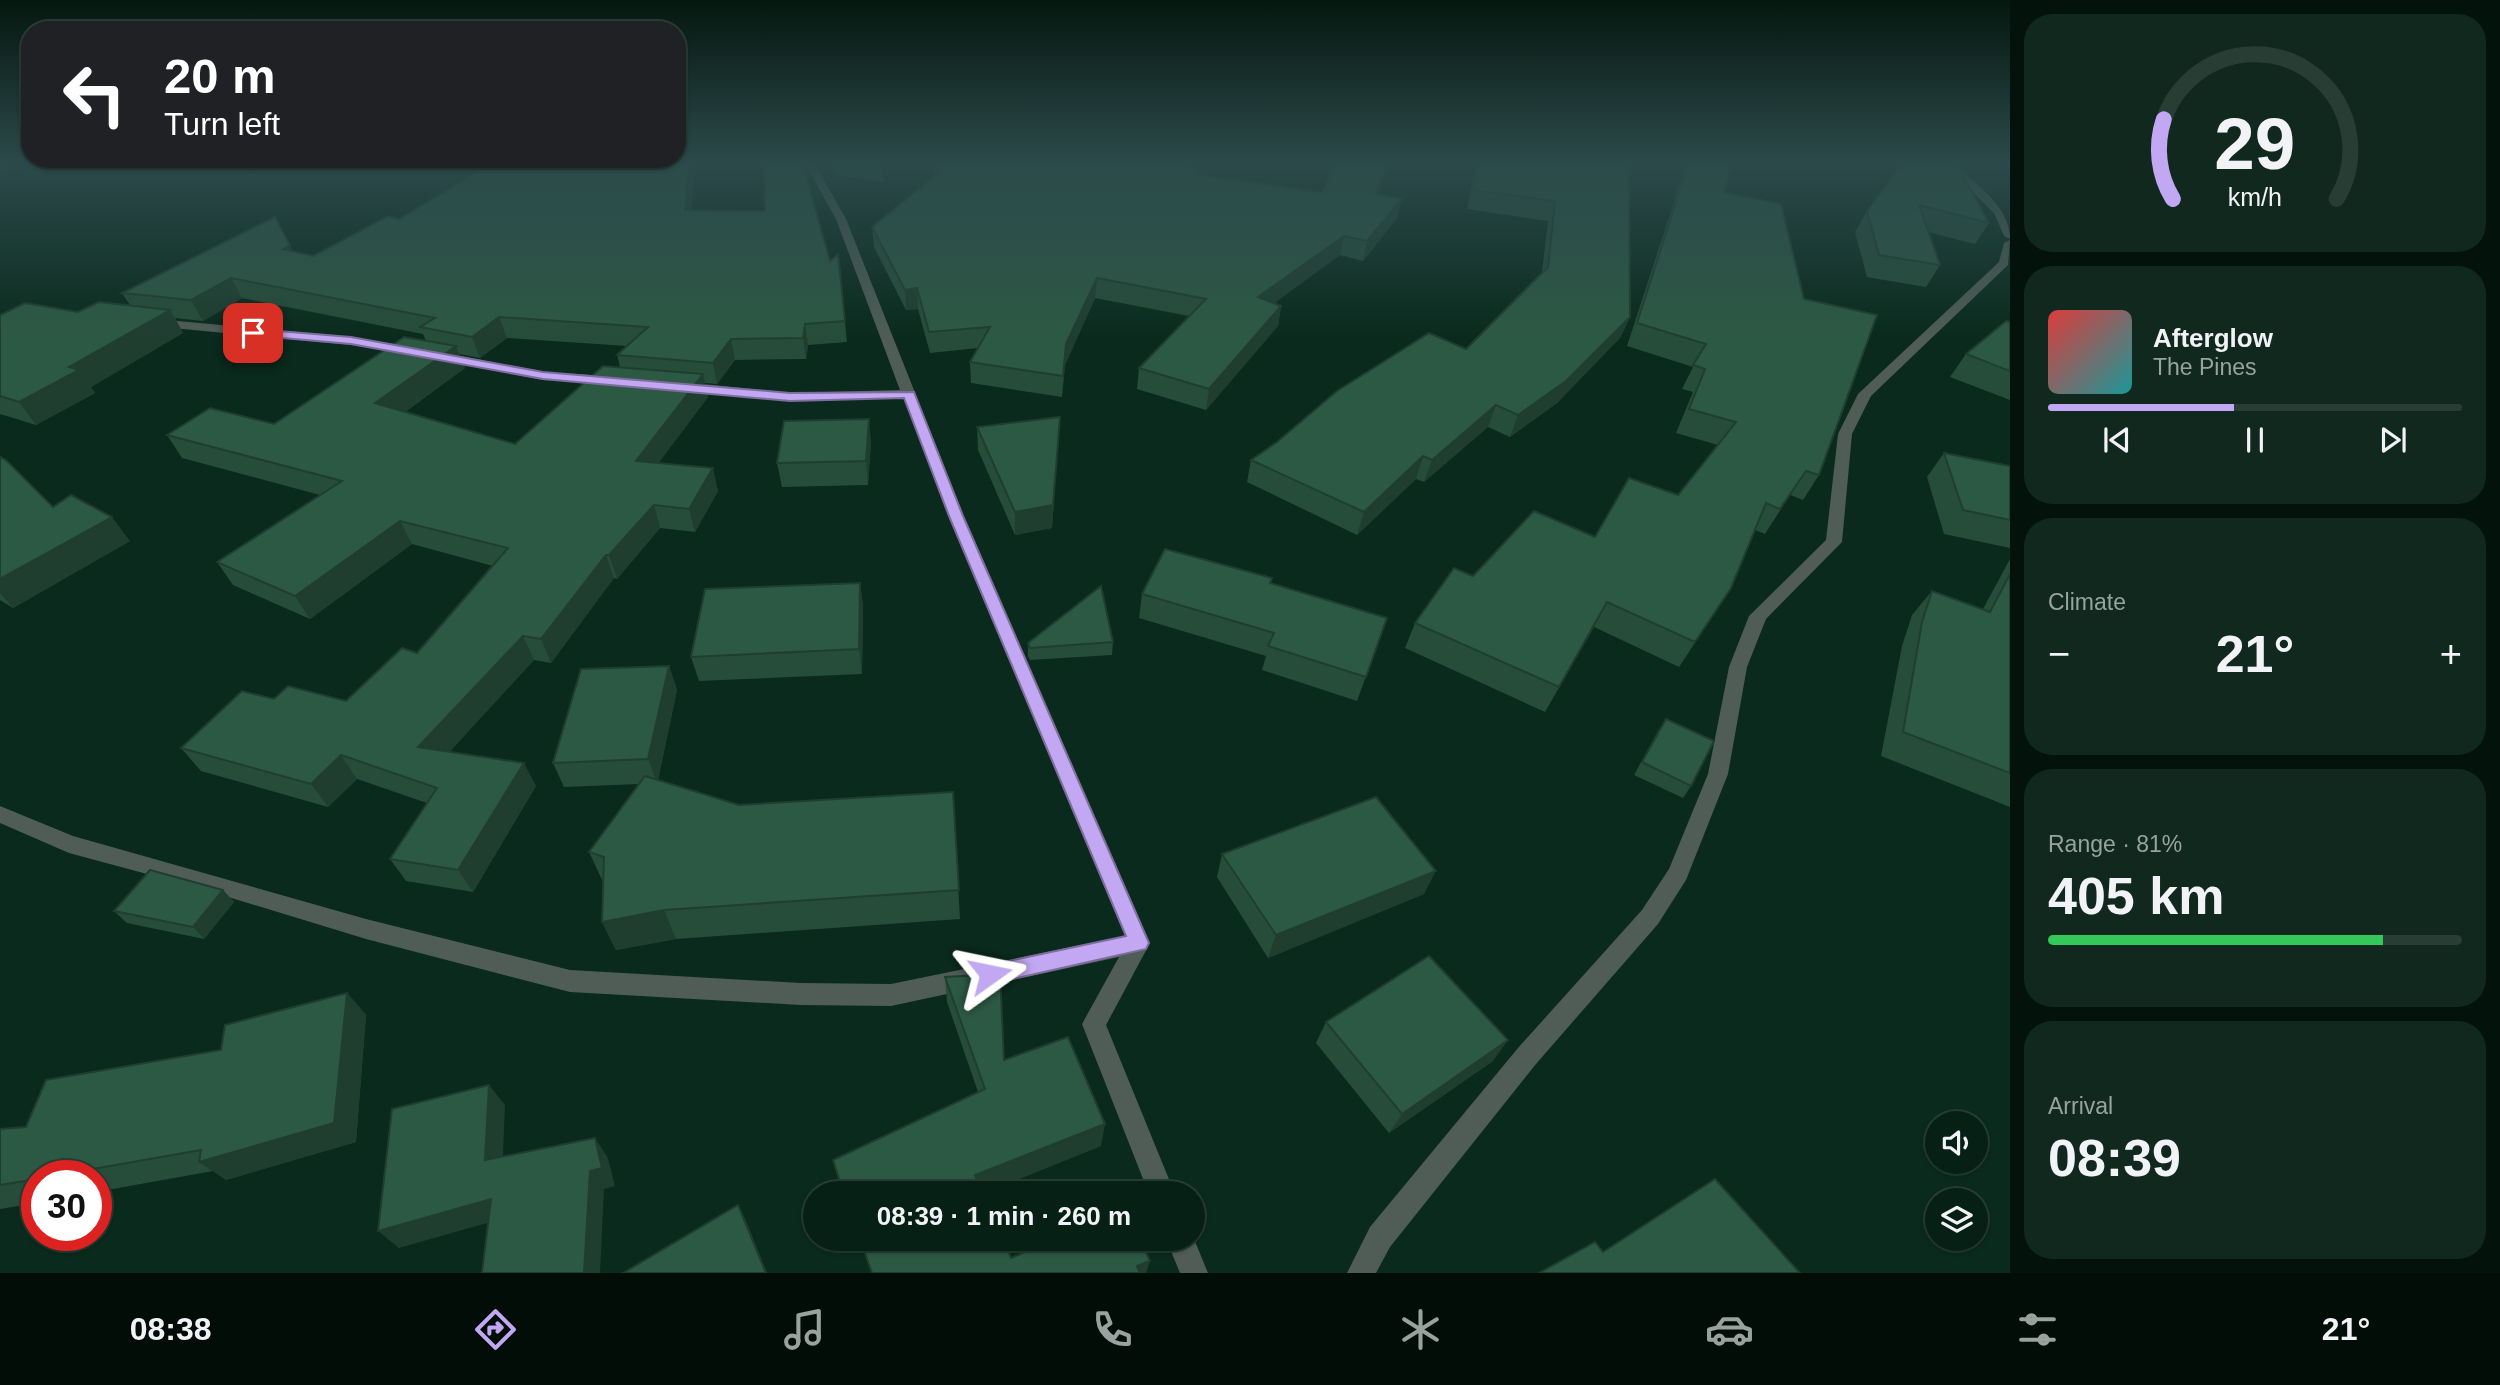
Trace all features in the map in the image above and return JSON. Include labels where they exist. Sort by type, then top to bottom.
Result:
[{"type":"street","points":[[842,221],[956,516],[1139,943]]},
{"type":"street","points":[[1360,1273],[1380,1237],[1527,1056],[1650,917],[1678,874],[1718,774],[1738,667],[1758,616],[1834,542],[1844,434],[1865,394],[2004,263],[2010,243]]},
{"type":"street","points":[[137,321],[351,341],[543,376],[629,382]]},
{"type":"street","points":[[666,385],[790,397],[909,394]]},
{"type":"street","points":[[0,814],[69,844],[199,878],[366,929],[570,981],[801,994],[891,995],[1139,943]]},
{"type":"street","points":[[1139,943],[1094,1024],[1157,1181]]},
{"type":"street","points":[[1185,1251],[1194,1273]]},
{"type":"building","points":[[266,221],[277,221],[290,245],[283,249],[313,256],[378,221],[819,221],[830,261],[838,254],[845,321],[805,324],[803,338],[731,339],[713,363],[617,355],[648,327],[499,317],[472,337],[420,327],[435,318],[231,278],[191,300],[122,293]]},
{"type":"building","points":[[879,221],[1383,221],[1367,241],[1344,236],[1258,297],[1281,306],[1209,389],[1139,368],[1206,299],[1097,278],[1066,344],[1063,376],[970,362],[990,327],[929,332],[917,288],[905,290],[872,227]]},
{"type":"building","points":[[1553,221],[1629,221],[1630,317],[1566,381],[1518,415],[1496,405],[1432,460],[1423,456],[1364,512],[1251,460],[1277,442],[1337,391],[1429,333],[1466,349],[1548,267]]},
{"type":"building","points":[[1670,221],[1785,221],[1804,299],[1877,315],[1819,475],[1806,471],[1780,509],[1766,503],[1731,588],[1695,642],[1607,602],[1559,687],[1415,623],[1454,568],[1473,576],[1534,511],[1595,537],[1629,478],[1678,495],[1736,422],[1689,409],[1705,369],[1693,365],[1706,344],[1637,323]]},
{"type":"building","points":[[1870,221],[1925,221],[1940,265],[1879,255]]},
{"type":"building","points":[[99,302],[170,310],[69,367],[79,370],[19,402],[0,396],[0,315],[25,303],[78,312]]},
{"type":"building","points":[[2006,321],[2010,322],[2010,371],[1966,354]]},
{"type":"building","points":[[404,337],[456,346],[375,403],[515,444],[603,366],[703,374],[636,461],[713,468],[689,509],[654,505],[609,555],[606,555],[541,639],[523,636],[418,747],[524,763],[458,870],[390,859],[437,788],[341,755],[311,784],[181,748],[242,691],[274,699],[288,686],[346,701],[402,648],[417,653],[508,548],[400,521],[295,596],[217,562],[342,481],[167,435],[210,408],[274,424]]},
{"type":"building","points":[[1060,417],[1053,505],[1015,512],[977,427]]},
{"type":"building","points":[[869,419],[866,461],[777,463],[784,421]]},
{"type":"building","points":[[1944,453],[2010,466],[2010,520],[1963,510]]},
{"type":"building","points":[[0,457],[53,507],[71,495],[112,517],[0,579]]},
{"type":"building","points":[[1165,549],[1272,578],[1270,583],[1387,618],[1366,677],[1268,646],[1274,633],[1142,594]]},
{"type":"building","points":[[2010,574],[2010,773],[1903,732],[1922,622],[1932,591],[1990,612]]},
{"type":"building","points":[[860,583],[859,649],[691,657],[705,589]]},
{"type":"building","points":[[1101,586],[1113,642],[1030,648],[1028,643]]},
{"type":"building","points":[[669,666],[648,759],[553,763],[581,669]]},
{"type":"building","points":[[1666,719],[1714,741],[1691,786],[1642,762]]},
{"type":"building","points":[[645,776],[739,805],[953,792],[959,890],[664,910],[602,922],[604,857],[589,852]]},
{"type":"building","points":[[1376,797],[1436,871],[1276,935],[1222,854]]},
{"type":"building","points":[[150,870],[223,890],[193,927],[114,911]]},
{"type":"building","points":[[1429,956],[1508,1040],[1402,1114],[1326,1022]]},
{"type":"building","points":[[1000,974],[1004,1060],[1068,1037],[1105,1124],[975,1175],[978,1181],[840,1181],[833,1160],[985,1089],[945,977]]},
{"type":"building","points":[[347,993],[334,1123],[199,1162],[201,1150],[112,1166],[112,1160],[21,1160],[21,1182],[0,1185],[0,1129],[26,1127],[46,1080],[221,1050],[225,1025]]},
{"type":"building","points":[[489,1085],[485,1160],[595,1138],[602,1168],[590,1171],[584,1273],[482,1273],[491,1199],[378,1231],[392,1109]]},
{"type":"building","points":[[1715,1179],[1800,1273],[1539,1273],[1595,1242],[1603,1252]]},
{"type":"building","points":[[738,1205],[766,1273],[623,1273]]},
{"type":"building","points":[[864,1251],[1008,1251],[1011,1258],[1028,1251],[1145,1251],[1150,1261],[1137,1266],[1140,1273],[872,1273]]},
{"type":"route","points":[[253,333],[351,341],[543,376],[790,397],[909,394],[956,516],[1139,943],[990,974]]}]
